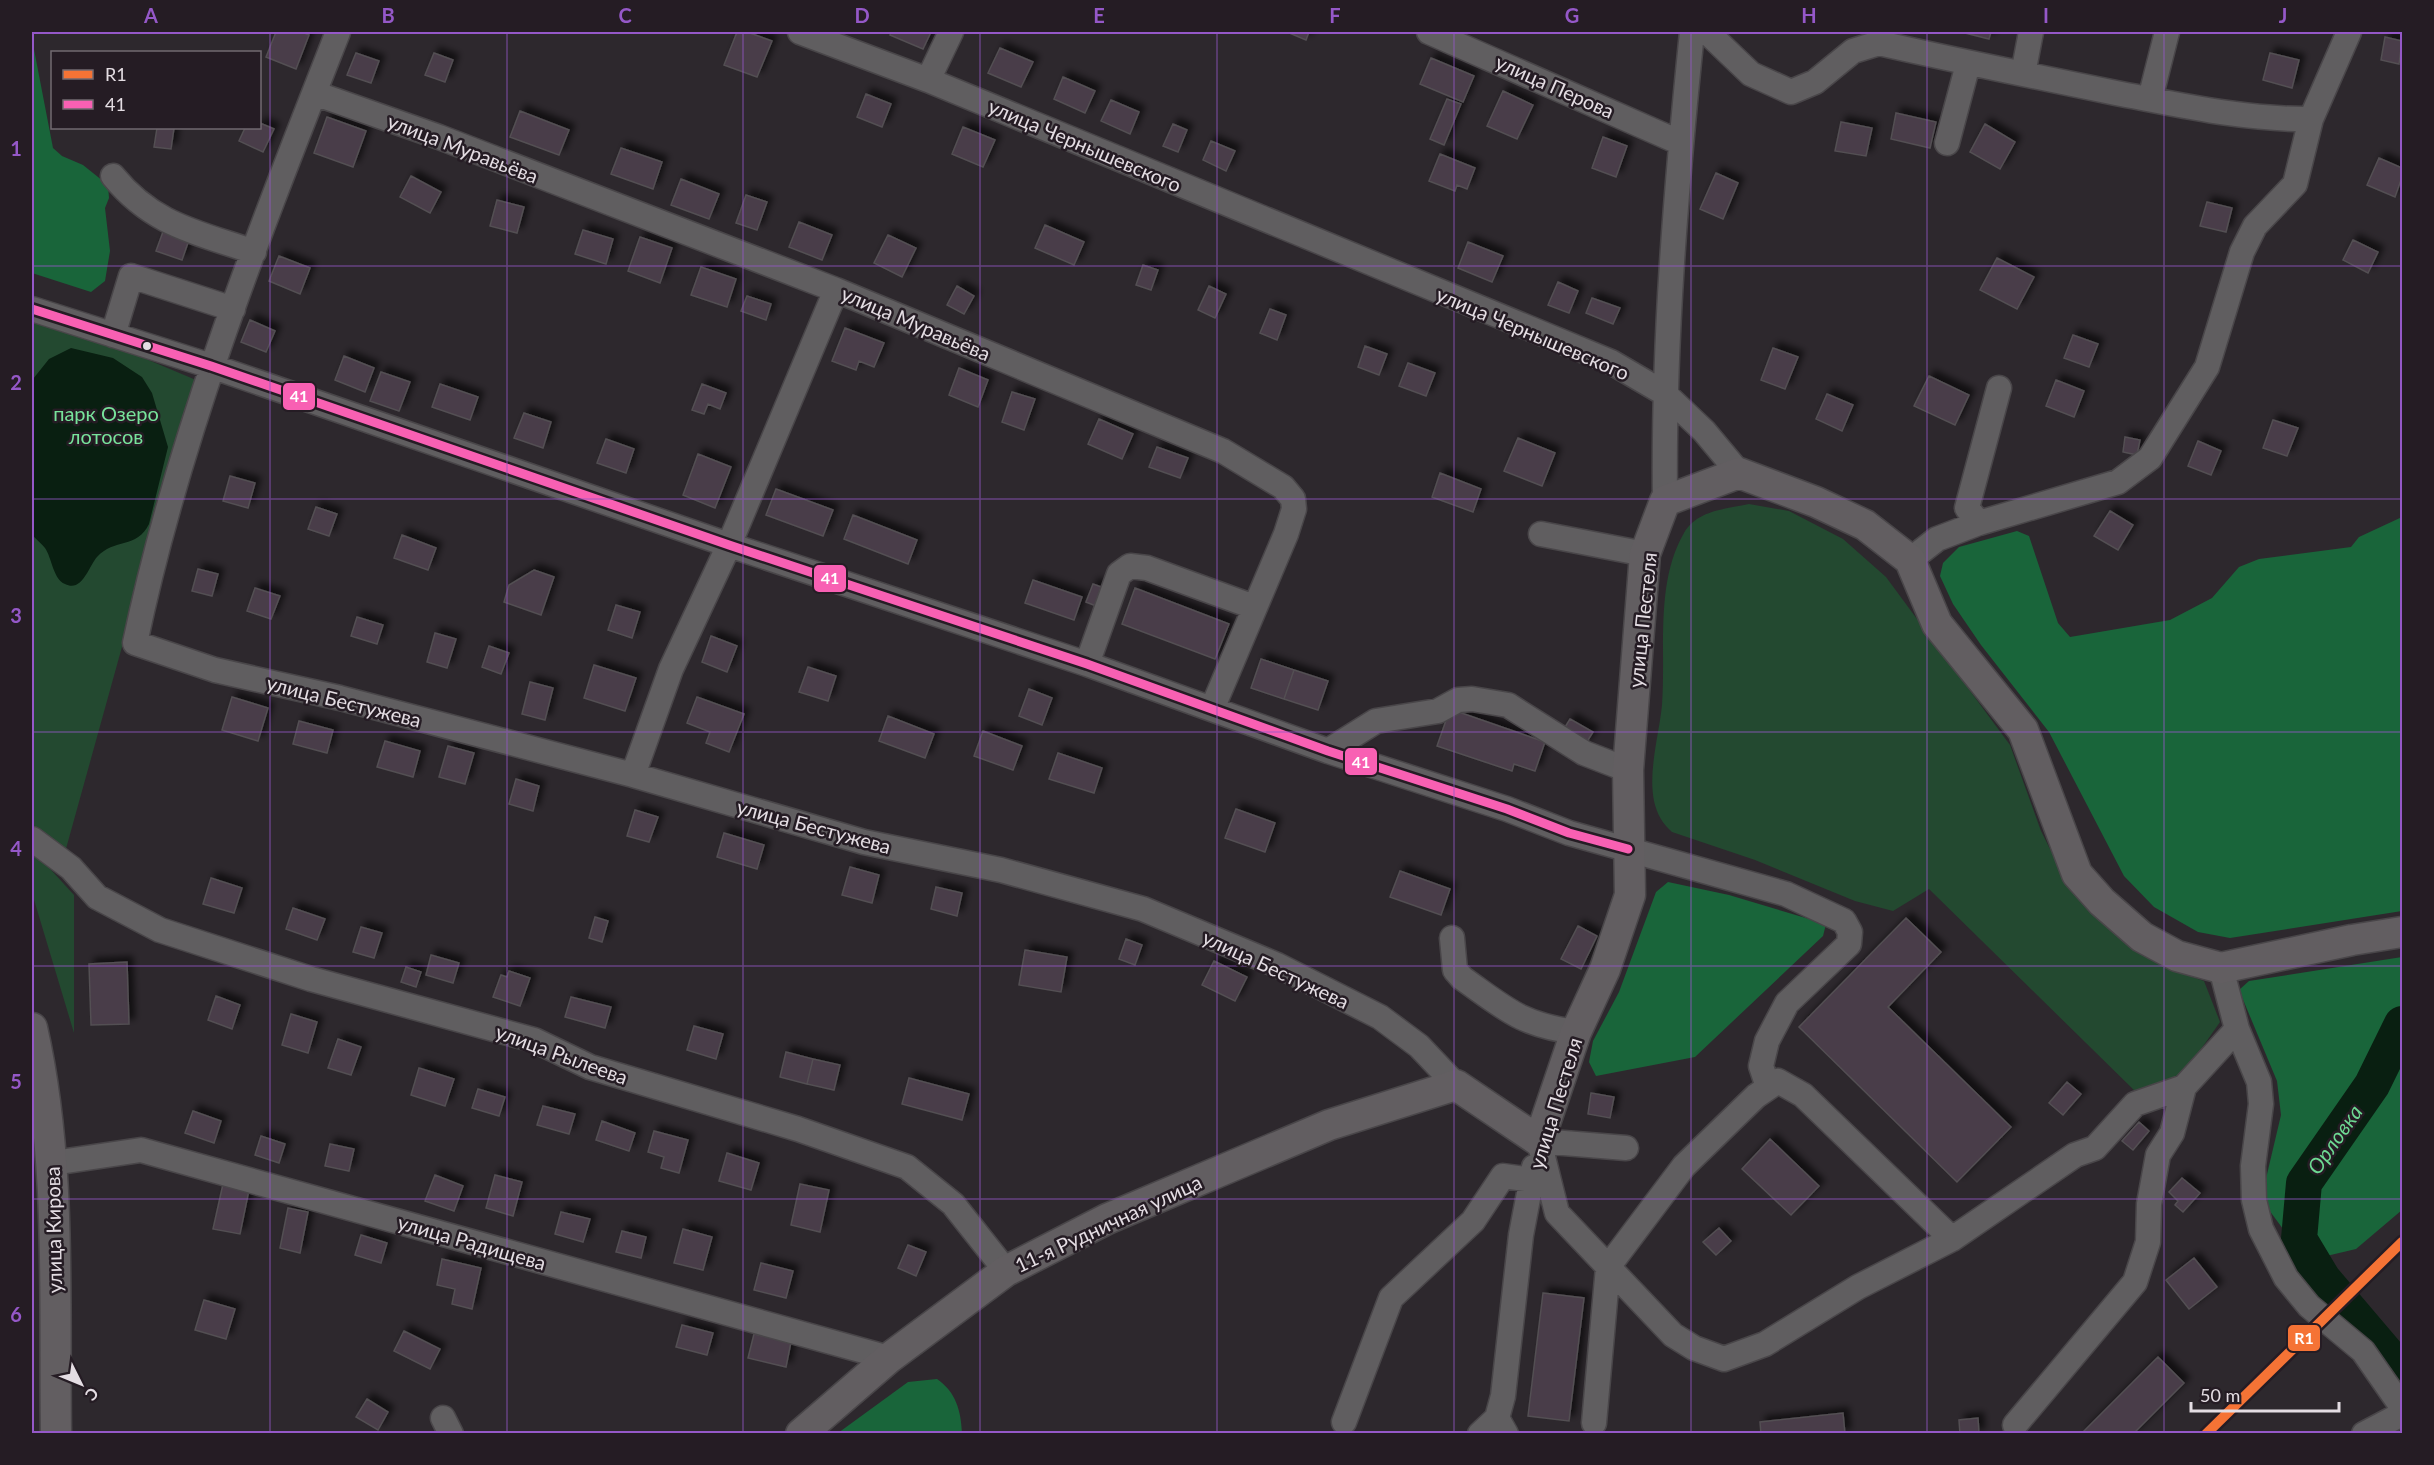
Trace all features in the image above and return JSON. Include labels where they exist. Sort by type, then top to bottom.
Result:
[{"type":"main road","points":[[1665,501],[1739,473]]},
{"type":"main road","name":"улица Чернышевского","points":[[1739,473],[1816,502],[1865,525],[1910,560]]},
{"type":"main road","name":"улица Пестеля","points":[[1539,1141],[1576,1032],[1605,969],[1630,896],[1628,770],[1645,554],[1665,501]]},
{"type":"main road","points":[[1910,560],[1937,624],[2023,730],[2077,874],[2102,902],[2142,937],[2177,956],[2221,968],[2403,932]]},
{"type":"main road","name":"улица Кирова","points":[[32,1028],[39,1060],[52,1163],[56,1434]]},
{"type":"main road","points":[[1456,1085],[1539,1141]]},
{"type":"main road","name":"11-я Рудничная улица","points":[[801,1434],[889,1358],[1006,1272],[1107,1219],[1329,1125],[1456,1085]]},
{"type":"street","points":[[211,366],[338,32]]},
{"type":"street","name":"улица Чернышевского","points":[[800,32],[928,80],[1611,362],[1664,393],[1704,431],[1739,473]]},
{"type":"street","points":[[928,80],[951,32]]},
{"type":"street","name":"улица Перова","points":[[1429,32],[1681,143]]},
{"type":"street","points":[[1665,501],[1664,393],[1681,143],[1692,32]]},
{"type":"street","points":[[1707,32],[1750,74],[1791,92],[1815,82],[1853,51],[1880,37],[1968,63],[2150,99],[2277,120],[2311,119]]},
{"type":"street","points":[[2023,74],[2031,32]]},
{"type":"street","points":[[2150,99],[2167,32]]},
{"type":"street","points":[[1910,560],[1937,539],[1979,523],[2118,482],[2150,458],[2207,367],[2242,252],[2255,226],[2295,184],[2311,119],[2349,32]]},
{"type":"street","points":[[1947,143],[1968,63]]},
{"type":"street","name":"улица Муравьёва","points":[[314,93],[439,137],[836,290],[1223,451],[1283,487],[1293,500],[1294,509],[1286,534],[1212,709]]},
{"type":"street","points":[[112,176],[146,210],[175,225],[254,252]]},
{"type":"street","points":[[113,335],[131,276],[233,309]]},
{"type":"street","points":[[633,775],[671,669],[729,545],[836,290]]},
{"type":"street","points":[[32,309],[211,366],[729,545],[1087,664],[1328,751],[1507,809],[1569,833],[1786,894],[1844,921],[1850,932],[1849,944],[1787,1003],[1767,1041],[1761,1066],[1768,1087]]},
{"type":"street","name":"улица Бестужева","points":[[211,366],[149,579],[135,644],[215,669],[340,698],[633,775],[864,842],[1001,870],[1143,909],[1276,965],[1380,1017],[1419,1046],[1456,1085]]},
{"type":"street","points":[[1979,523],[1967,508],[1968,501],[1999,388]]},
{"type":"street","points":[[1541,534],[1645,554]]},
{"type":"street","points":[[1087,664],[1119,574],[1130,566],[1147,568],[1254,606]]},
{"type":"street","points":[[1328,751],[1376,721],[1438,711],[1458,700],[1472,699],[1508,705],[1584,753],[1628,770]]},
{"type":"street","name":"улица Рылеева","points":[[32,839],[71,868],[97,897],[160,930],[311,979],[534,1040],[590,1067],[798,1129],[907,1167],[953,1204],[1006,1272]]},
{"type":"street","points":[[1452,938],[1455,970],[1462,978],[1521,1019],[1539,1026],[1576,1032]]},
{"type":"street","points":[[2221,968],[2237,1029],[2259,1082],[2261,1104],[2253,1166],[2254,1200],[2261,1229],[2286,1278],[2309,1306],[2363,1351],[2403,1407]]},
{"type":"street","points":[[2015,1425],[2135,1282],[2148,1242],[2149,1204],[2158,1155],[2172,1133],[2184,1087],[2237,1029]]},
{"type":"street","points":[[1594,1423],[1608,1267],[1684,1166],[1756,1096],[1778,1081],[1803,1095],[1952,1239]]},
{"type":"street","points":[[1626,1148],[1539,1141],[1557,1213],[1673,1335],[1694,1348],[1724,1359],[1765,1344],[1858,1287],[1952,1239],[2076,1155],[2095,1148],[2135,1104],[2184,1087]]},
{"type":"street","name":"улица Пестеля","points":[[1494,1428],[1503,1396],[1521,1235],[1539,1141]]},
{"type":"street","name":"улица Радищева","points":[[52,1163],[141,1150],[889,1358]]},
{"type":"street","points":[[1344,1422],[1391,1298],[1473,1221],[1503,1176],[1532,1180]]},
{"type":"street","points":[[2364,1434],[2403,1414]]},
{"type":"green space","points":[[32,39],[53,148],[62,156],[83,165],[108,185],[109,198],[105,208],[110,251],[105,281],[91,292],[32,273]]},
{"type":"green space","name":"парк Озеро лотосов","points":[[32,315],[70,327],[196,380],[64,856],[32,827]]},
{"type":"green space","points":[[1749,504],[1789,511],[1843,539],[1886,577],[2010,745],[2041,831],[2065,879],[2119,935],[2169,969],[2204,981],[2220,1022],[2180,1079],[2139,1095],[1929,889],[1893,911],[1855,901],[1755,860],[1672,832],[1663,822],[1654,801],[1652,778],[1662,705],[1665,595],[1669,573],[1684,533],[1696,519],[1722,509]]},
{"type":"green space","points":[[2402,517],[2402,911],[2230,938],[2198,932],[2154,907],[2124,876],[2049,732],[1981,645],[1953,604],[1940,576],[1943,563],[1959,547],[2017,531],[2029,536],[2058,623],[2070,637],[2170,620],[2212,598],[2239,567],[2259,559],[2351,547],[2359,537]]},
{"type":"green space","points":[[32,849],[74,895],[74,1033],[32,893]]},
{"type":"green space","points":[[1668,882],[1729,895],[1826,924],[1823,936],[1695,1057],[1596,1076],[1589,1062],[1593,1041],[1619,992],[1656,892]]},
{"type":"green space","points":[[2402,957],[2402,1210],[2356,1249],[2318,1258],[2286,1233],[2269,1210],[2264,1187],[2281,1115],[2277,1081],[2239,990],[2249,981]]},
{"type":"green space","points":[[937,1379],[953,1396],[960,1417],[962,1433],[838,1433],[908,1382]]},
{"type":"shaded area","points":[[71,348],[113,358],[142,377],[152,393],[168,447],[149,524],[144,532],[132,540],[104,551],[97,557],[80,582],[71,586],[58,578],[45,548],[32,535],[33,379],[49,359]]},
{"type":"building","points":[[276,32],[302,32],[309,35],[296,69],[266,57]]},
{"type":"building","points":[[737,32],[747,32],[772,41],[757,77],[724,65]]},
{"type":"building","points":[[891,32],[931,32],[923,49],[890,35]]},
{"type":"building","points":[[1287,32],[1309,32],[1306,40]]},
{"type":"building","points":[[1961,32],[1991,32],[1989,39]]},
{"type":"building","points":[[2385,37],[2402,41],[2399,64],[2381,60]]},
{"type":"building","points":[[1000,48],[1033,62],[1021,87],[988,73]]},
{"type":"building","points":[[356,53],[379,61],[371,83],[347,75]]},
{"type":"building","points":[[434,53],[453,60],[445,82],[425,75]]},
{"type":"building","points":[[2270,53],[2299,60],[2292,88],[2263,80]]},
{"type":"building","points":[[1431,58],[1474,76],[1463,102],[1420,84]]},
{"type":"building","points":[[1063,77],[1095,91],[1085,113],[1054,99]]},
{"type":"building","points":[[1503,91],[1533,105],[1517,139],[1487,126]]},
{"type":"building","points":[[866,94],[891,104],[882,127],[857,117]]},
{"type":"building","points":[[1447,99],[1461,104],[1444,145],[1430,139]]},
{"type":"building","points":[[1111,100],[1139,112],[1130,134],[1101,121]]},
{"type":"building","points":[[520,111],[569,130],[559,155],[510,137]]},
{"type":"building","points":[[1896,113],[1936,122],[1930,148],[1891,139]]},
{"type":"building","points":[[327,117],[366,131],[353,167],[314,153]]},
{"type":"building","points":[[1841,122],[1872,128],[1866,156],[1835,151]]},
{"type":"building","points":[[261,123],[274,129],[263,152],[239,141],[245,129],[261,129]]},
{"type":"building","points":[[1173,124],[1187,130],[1178,152],[1163,146]]},
{"type":"building","points":[[1985,124],[2015,142],[2000,169],[1970,152]]},
{"type":"building","points":[[963,127],[995,140],[983,167],[952,154]]},
{"type":"building","points":[[157,129],[174,129],[171,149],[154,147]]},
{"type":"building","points":[[1603,137],[1627,146],[1616,177],[1592,168]]},
{"type":"building","points":[[1211,141],[1235,151],[1226,171],[1203,160]]},
{"type":"building","points":[[621,148],[662,162],[653,189],[611,174]]},
{"type":"building","points":[[1440,154],[1475,168],[1467,189],[1457,185],[1455,191],[1429,181]]},
{"type":"building","points":[[2379,158],[2402,168],[2402,177],[2395,197],[2367,185]]},
{"type":"building","points":[[1716,173],[1738,183],[1723,219],[1700,209]]},
{"type":"building","points":[[411,176],[441,192],[430,213],[400,197]]},
{"type":"building","points":[[681,179],[719,194],[709,219],[671,205]]},
{"type":"building","points":[[746,195],[767,202],[757,230],[736,223]]},
{"type":"building","points":[[497,200],[524,207],[517,233],[490,226]]},
{"type":"building","points":[[2207,202],[2232,208],[2226,232],[2200,226]]},
{"type":"building","points":[[799,222],[832,235],[822,260],[789,247]]},
{"type":"building","points":[[1045,225],[1084,242],[1074,265],[1035,248]]},
{"type":"building","points":[[164,229],[190,237],[182,260],[156,251]]},
{"type":"building","points":[[583,230],[613,239],[606,264],[575,254]]},
{"type":"building","points":[[888,235],[916,248],[902,277],[874,263]]},
{"type":"building","points":[[640,237],[672,248],[660,283],[628,271]]},
{"type":"building","points":[[2353,240],[2378,252],[2368,273],[2343,260]]},
{"type":"building","points":[[1468,242],[1503,256],[1492,282],[1458,268]]},
{"type":"building","points":[[279,256],[310,268],[300,294],[269,281]]},
{"type":"building","points":[[1997,258],[2034,277],[2017,309],[1980,290]]},
{"type":"building","points":[[1143,265],[1158,270],[1151,290],[1136,285]]},
{"type":"building","points":[[701,267],[736,279],[727,307],[691,295]]},
{"type":"building","points":[[1558,282],[1578,291],[1569,313],[1548,305]]},
{"type":"building","points":[[957,286],[974,296],[964,314],[947,305]]},
{"type":"building","points":[[1209,286],[1226,294],[1215,318],[1198,310]]},
{"type":"building","points":[[747,296],[771,304],[766,320],[741,311]]},
{"type":"building","points":[[1592,298],[1620,308],[1613,324],[1586,313]]},
{"type":"building","points":[[1270,309],[1286,315],[1277,340],[1260,333]]},
{"type":"building","points":[[250,320],[275,331],[266,352],[241,342]]},
{"type":"building","points":[[845,328],[884,343],[874,367],[859,361],[856,370],[832,361]]},
{"type":"building","points":[[2073,335],[2098,344],[2089,367],[2064,358]]},
{"type":"building","points":[[1365,346],[1387,354],[1379,375],[1358,367]]},
{"type":"building","points":[[1773,348],[1798,357],[1785,389],[1761,380]]},
{"type":"building","points":[[344,356],[374,368],[365,392],[335,380]]},
{"type":"building","points":[[1408,363],[1435,373],[1426,396],[1399,386]]},
{"type":"building","points":[[959,368],[988,380],[978,407],[949,395]]},
{"type":"building","points":[[381,372],[410,382],[399,411],[370,401]]},
{"type":"building","points":[[1929,376],[1969,395],[1955,425],[1914,406]]},
{"type":"building","points":[[2056,380],[2084,391],[2074,417],[2046,406]]},
{"type":"building","points":[[440,384],[478,397],[470,420],[432,407]]},
{"type":"building","points":[[702,384],[726,393],[720,409],[708,404],[704,414],[692,410]]},
{"type":"building","points":[[1012,392],[1035,399],[1024,430],[1002,422]]},
{"type":"building","points":[[1827,394],[1853,405],[1842,431],[1816,419]]},
{"type":"building","points":[[524,413],[551,422],[543,448],[514,438]]},
{"type":"building","points":[[1099,419],[1133,434],[1122,459],[1088,444]]},
{"type":"building","points":[[2273,420],[2298,428],[2287,456],[2263,448]]},
{"type":"building","points":[[2125,437],[2140,440],[2137,455],[2123,452]]},
{"type":"building","points":[[1518,438],[1555,453],[1542,486],[1504,471]]},
{"type":"building","points":[[606,439],[634,449],[626,473],[597,463]]},
{"type":"building","points":[[2198,441],[2221,451],[2211,475],[2188,466]]},
{"type":"building","points":[[1157,447],[1188,458],[1180,478],[1149,467]]},
{"type":"building","points":[[698,454],[731,467],[715,508],[683,495]]},
{"type":"building","points":[[1440,473],[1481,489],[1473,512],[1432,497]]},
{"type":"building","points":[[230,476],[255,483],[248,508],[223,501]]},
{"type":"building","points":[[776,489],[833,510],[823,536],[766,515]]},
{"type":"building","points":[[316,507],[337,514],[329,536],[308,529]]},
{"type":"building","points":[[2110,511],[2133,525],[2118,550],[2094,536]]},
{"type":"building","points":[[853,515],[917,540],[908,564],[844,539]]},
{"type":"building","points":[[402,535],[436,548],[428,570],[394,558]]},
{"type":"building","points":[[198,569],[218,574],[212,596],[192,591]]},
{"type":"building","points":[[534,570],[554,577],[541,615],[504,602],[509,585]]},
{"type":"building","points":[[1033,580],[1082,597],[1074,620],[1025,603]]},
{"type":"building","points":[[1093,584],[1104,588],[1096,606],[1086,602]]},
{"type":"building","points":[[255,588],[280,596],[271,619],[247,611]]},
{"type":"building","points":[[1135,588],[1229,624],[1215,659],[1122,624]]},
{"type":"building","points":[[616,605],[640,612],[632,638],[608,630]]},
{"type":"building","points":[[357,617],[383,625],[377,644],[351,636]]},
{"type":"building","points":[[435,633],[456,639],[447,668],[427,662]]},
{"type":"building","points":[[711,636],[737,646],[727,672],[702,662]]},
{"type":"building","points":[[489,646],[509,653],[501,674],[482,667]]},
{"type":"building","points":[[1261,659],[1294,670],[1284,699],[1251,688]]},
{"type":"building","points":[[594,665],[636,678],[625,711],[584,698]]},
{"type":"building","points":[[808,667],[836,676],[828,701],[799,692]]},
{"type":"building","points":[[1294,670],[1328,681],[1318,710],[1284,699]]},
{"type":"building","points":[[530,682],[553,688],[545,720],[522,714]]},
{"type":"building","points":[[1029,689],[1052,698],[1042,725],[1019,716]]},
{"type":"building","points":[[232,697],[268,708],[258,741],[222,730]]},
{"type":"building","points":[[697,697],[744,714],[729,752],[706,743],[710,732],[687,723]]},
{"type":"building","points":[[1450,709],[1545,742],[1535,771],[1514,764],[1512,771],[1437,746]]},
{"type":"building","points":[[888,716],[934,734],[925,758],[879,741]]},
{"type":"building","points":[[1570,719],[1593,732],[1585,745],[1562,732]]},
{"type":"building","points":[[299,721],[333,730],[327,753],[293,744]]},
{"type":"building","points":[[983,731],[1022,746],[1013,770],[974,756]]},
{"type":"building","points":[[385,741],[420,751],[413,777],[377,767]]},
{"type":"building","points":[[448,746],[474,753],[465,784],[439,777]]},
{"type":"building","points":[[1058,753],[1102,768],[1094,793],[1049,779]]},
{"type":"building","points":[[516,779],[539,786],[533,811],[509,804]]},
{"type":"building","points":[[1236,809],[1275,823],[1265,852],[1225,838]]},
{"type":"building","points":[[635,810],[658,817],[649,842],[627,836]]},
{"type":"building","points":[[724,833],[764,845],[757,869],[717,857]]},
{"type":"building","points":[[850,867],[879,875],[872,903],[842,895]]},
{"type":"building","points":[[1400,871],[1450,889],[1441,915],[1390,897]]},
{"type":"building","points":[[211,878],[242,888],[234,913],[203,904]]},
{"type":"building","points":[[936,887],[962,893],[957,916],[931,909]]},
{"type":"building","points":[[293,908],[325,919],[317,940],[286,929]]},
{"type":"building","points":[[595,917],[608,921],[602,942],[589,938]]},
{"type":"building","points":[[1906,918],[1941,952],[1888,1007],[2011,1127],[1957,1182],[1799,1027]]},
{"type":"building","points":[[1578,926],[1597,936],[1581,969],[1561,959]]},
{"type":"building","points":[[361,927],[382,933],[374,958],[353,952]]},
{"type":"building","points":[[1126,939],[1142,945],[1135,965],[1119,959]]},
{"type":"building","points":[[1025,950],[1067,957],[1061,992],[1019,985]]},
{"type":"building","points":[[431,955],[459,963],[453,983],[426,975]]},
{"type":"building","points":[[1214,961],[1247,977],[1235,1001],[1202,985]]},
{"type":"building","points":[[127,962],[129,1024],[91,1025],[89,964]]},
{"type":"building","points":[[406,967],[421,972],[416,987],[401,982]]},
{"type":"building","points":[[509,971],[530,978],[520,1006],[493,997],[501,975],[507,977]]},
{"type":"building","points":[[216,996],[240,1005],[232,1029],[208,1020]]},
{"type":"building","points":[[571,997],[611,1007],[605,1028],[565,1017]]},
{"type":"building","points":[[291,1014],[317,1022],[308,1053],[282,1045]]},
{"type":"building","points":[[694,1026],[723,1034],[716,1059],[687,1050]]},
{"type":"building","points":[[338,1039],[361,1047],[351,1075],[328,1068]]},
{"type":"building","points":[[786,1052],[813,1059],[807,1084],[780,1077]]},
{"type":"building","points":[[813,1059],[840,1065],[834,1090],[807,1084]]},
{"type":"building","points":[[419,1068],[454,1079],[445,1106],[411,1095]]},
{"type":"building","points":[[909,1078],[969,1094],[962,1120],[902,1104]]},
{"type":"building","points":[[2067,1082],[2081,1094],[2063,1115],[2049,1103]]},
{"type":"building","points":[[478,1089],[505,1097],[499,1116],[472,1108]]},
{"type":"building","points":[[1591,1093],[1614,1097],[1610,1118],[1588,1114]]},
{"type":"building","points":[[543,1106],[575,1114],[569,1134],[537,1125]]},
{"type":"building","points":[[193,1111],[221,1121],[214,1143],[185,1133]]},
{"type":"building","points":[[602,1121],[635,1133],[629,1151],[596,1140]]},
{"type":"building","points":[[2139,1122],[2149,1131],[2133,1150],[2122,1141]]},
{"type":"building","points":[[654,1131],[688,1140],[679,1173],[661,1168],[664,1157],[648,1152]]},
{"type":"building","points":[[261,1136],[285,1144],[279,1163],[255,1155]]},
{"type":"building","points":[[1770,1139],[1819,1186],[1791,1215],[1742,1169]]},
{"type":"building","points":[[330,1144],[354,1149],[349,1171],[325,1166]]},
{"type":"building","points":[[727,1153],[759,1163],[751,1190],[719,1181]]},
{"type":"building","points":[[435,1175],[463,1186],[454,1211],[425,1201]]},
{"type":"building","points":[[495,1175],[522,1182],[513,1216],[486,1208]]},
{"type":"building","points":[[2182,1178],[2200,1193],[2183,1212],[2175,1205],[2178,1201],[2169,1192]]},
{"type":"building","points":[[223,1184],[249,1190],[240,1234],[213,1229]]},
{"type":"building","points":[[800,1184],[829,1190],[820,1232],[791,1225]]},
{"type":"building","points":[[288,1208],[308,1212],[300,1253],[280,1248]]},
{"type":"building","points":[[561,1212],[590,1219],[583,1242],[555,1234]]},
{"type":"building","points":[[1719,1228],[1731,1241],[1716,1255],[1703,1242]]},
{"type":"building","points":[[683,1229],[712,1237],[703,1270],[674,1263]]},
{"type":"building","points":[[622,1231],[646,1237],[641,1258],[616,1252]]},
{"type":"building","points":[[361,1235],[387,1243],[381,1263],[355,1255]]},
{"type":"building","points":[[908,1245],[926,1252],[916,1276],[898,1268]]},
{"type":"building","points":[[2194,1258],[2217,1287],[2189,1309],[2166,1280]]},
{"type":"building","points":[[442,1259],[481,1268],[472,1309],[452,1304],[455,1289],[437,1285]]},
{"type":"building","points":[[761,1263],[793,1271],[786,1298],[754,1290]]},
{"type":"building","points":[[1543,1293],[1584,1298],[1569,1421],[1528,1416]]},
{"type":"building","points":[[204,1300],[235,1309],[226,1339],[195,1330]]},
{"type":"building","points":[[682,1325],[713,1333],[707,1355],[676,1347]]},
{"type":"building","points":[[404,1331],[440,1349],[430,1369],[394,1351]]},
{"type":"building","points":[[754,1334],[791,1342],[786,1367],[748,1358]]},
{"type":"building","points":[[2158,1357],[2184,1383],[2133,1434],[2081,1434]]},
{"type":"building","points":[[367,1399],[388,1412],[378,1430],[356,1417]]},
{"type":"building","points":[[1843,1413],[1845,1434],[1761,1434],[1760,1422]]},
{"type":"building","points":[[1978,1418],[1979,1434],[1960,1434],[1959,1420]]},
{"type":"waterway","name":"Орловка","points":[[2402,1024],[2372,1085],[2304,1183],[2299,1239],[2323,1279],[2402,1372]]},
{"type":"transit line","name":"41","points":[[32,309],[211,366],[729,545],[1087,664],[1328,751],[1507,809],[1569,833],[1628,849]]},
{"type":"transit line","name":"R1","points":[[2206,1434],[2402,1242]]}]
